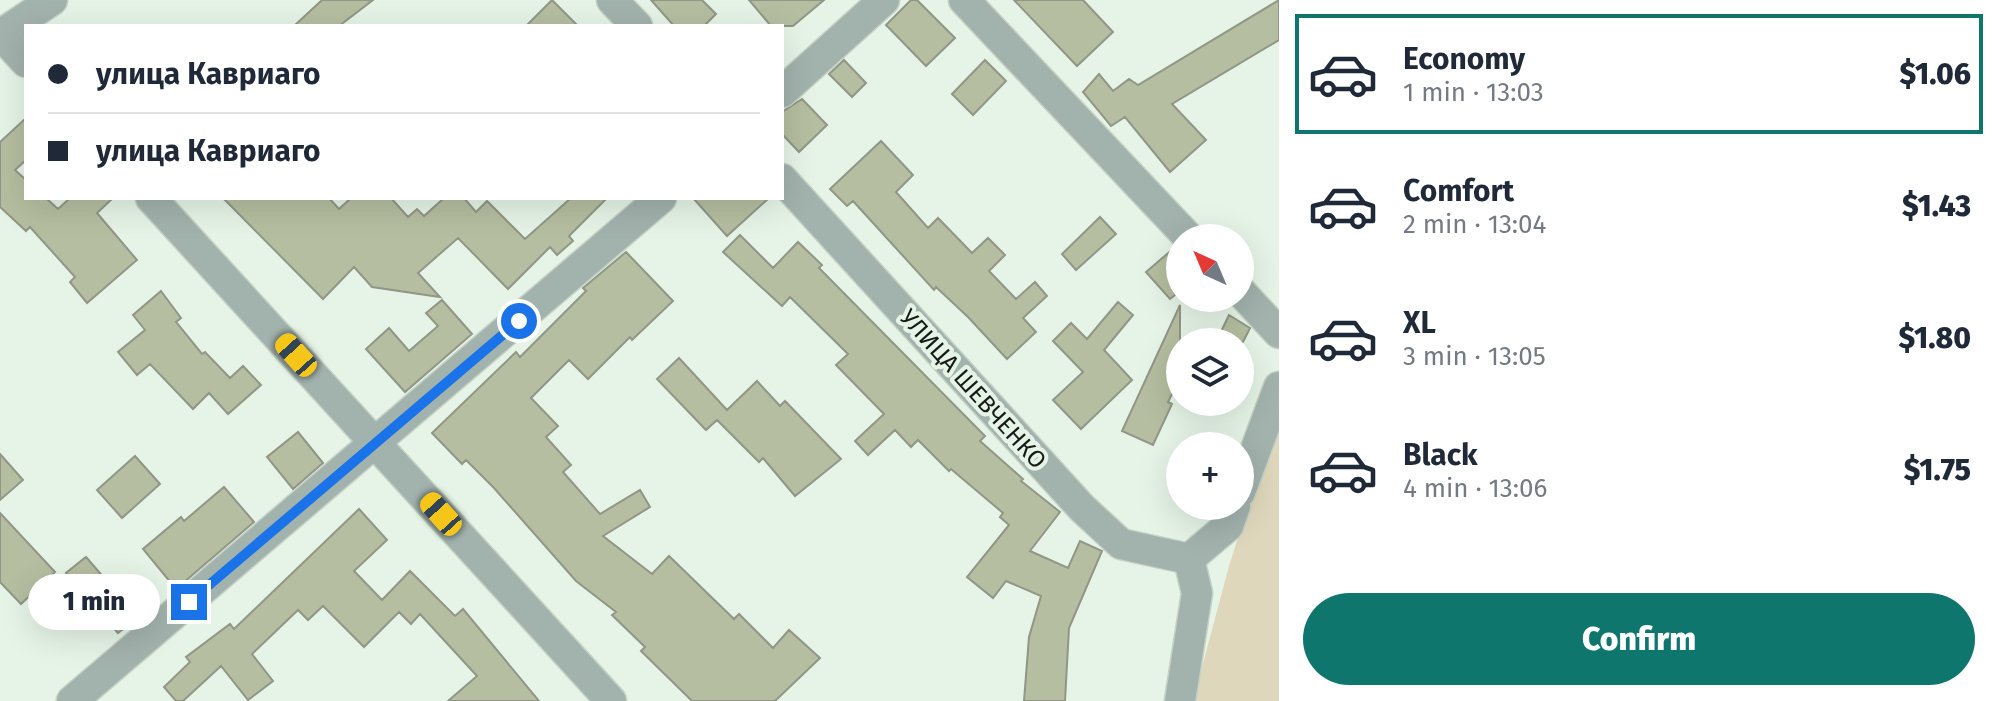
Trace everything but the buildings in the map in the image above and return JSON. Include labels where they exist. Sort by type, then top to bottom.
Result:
[{"type":"street","points":[[24,60],[0,34],[52,0]]},
{"type":"street","points":[[612,0],[635,24]]},
{"type":"street","points":[[784,90],[884,0]]},
{"type":"street","points":[[964,0],[1176,224]]},
{"type":"street","name":"УЛИЦА ШЕВЧЕНКО","points":[[784,181],[1082,508],[1121,544],[1189,559]]},
{"type":"street","points":[[153,200],[611,701]]},
{"type":"street","points":[[72,701],[377,444],[659,200]]},
{"type":"street","points":[[1254,306],[1279,333]]},
{"type":"street","points":[[1254,454],[1279,387]]},
{"type":"street","points":[[1180,701],[1197,593],[1189,559],[1228,526],[1230,520]]},
{"type":"shaded area","points":[[1279,411],[1279,701],[1193,701],[1244,520],[1254,520],[1254,488]]},
{"type":"route","points":[[189,602],[519,321]]}]
